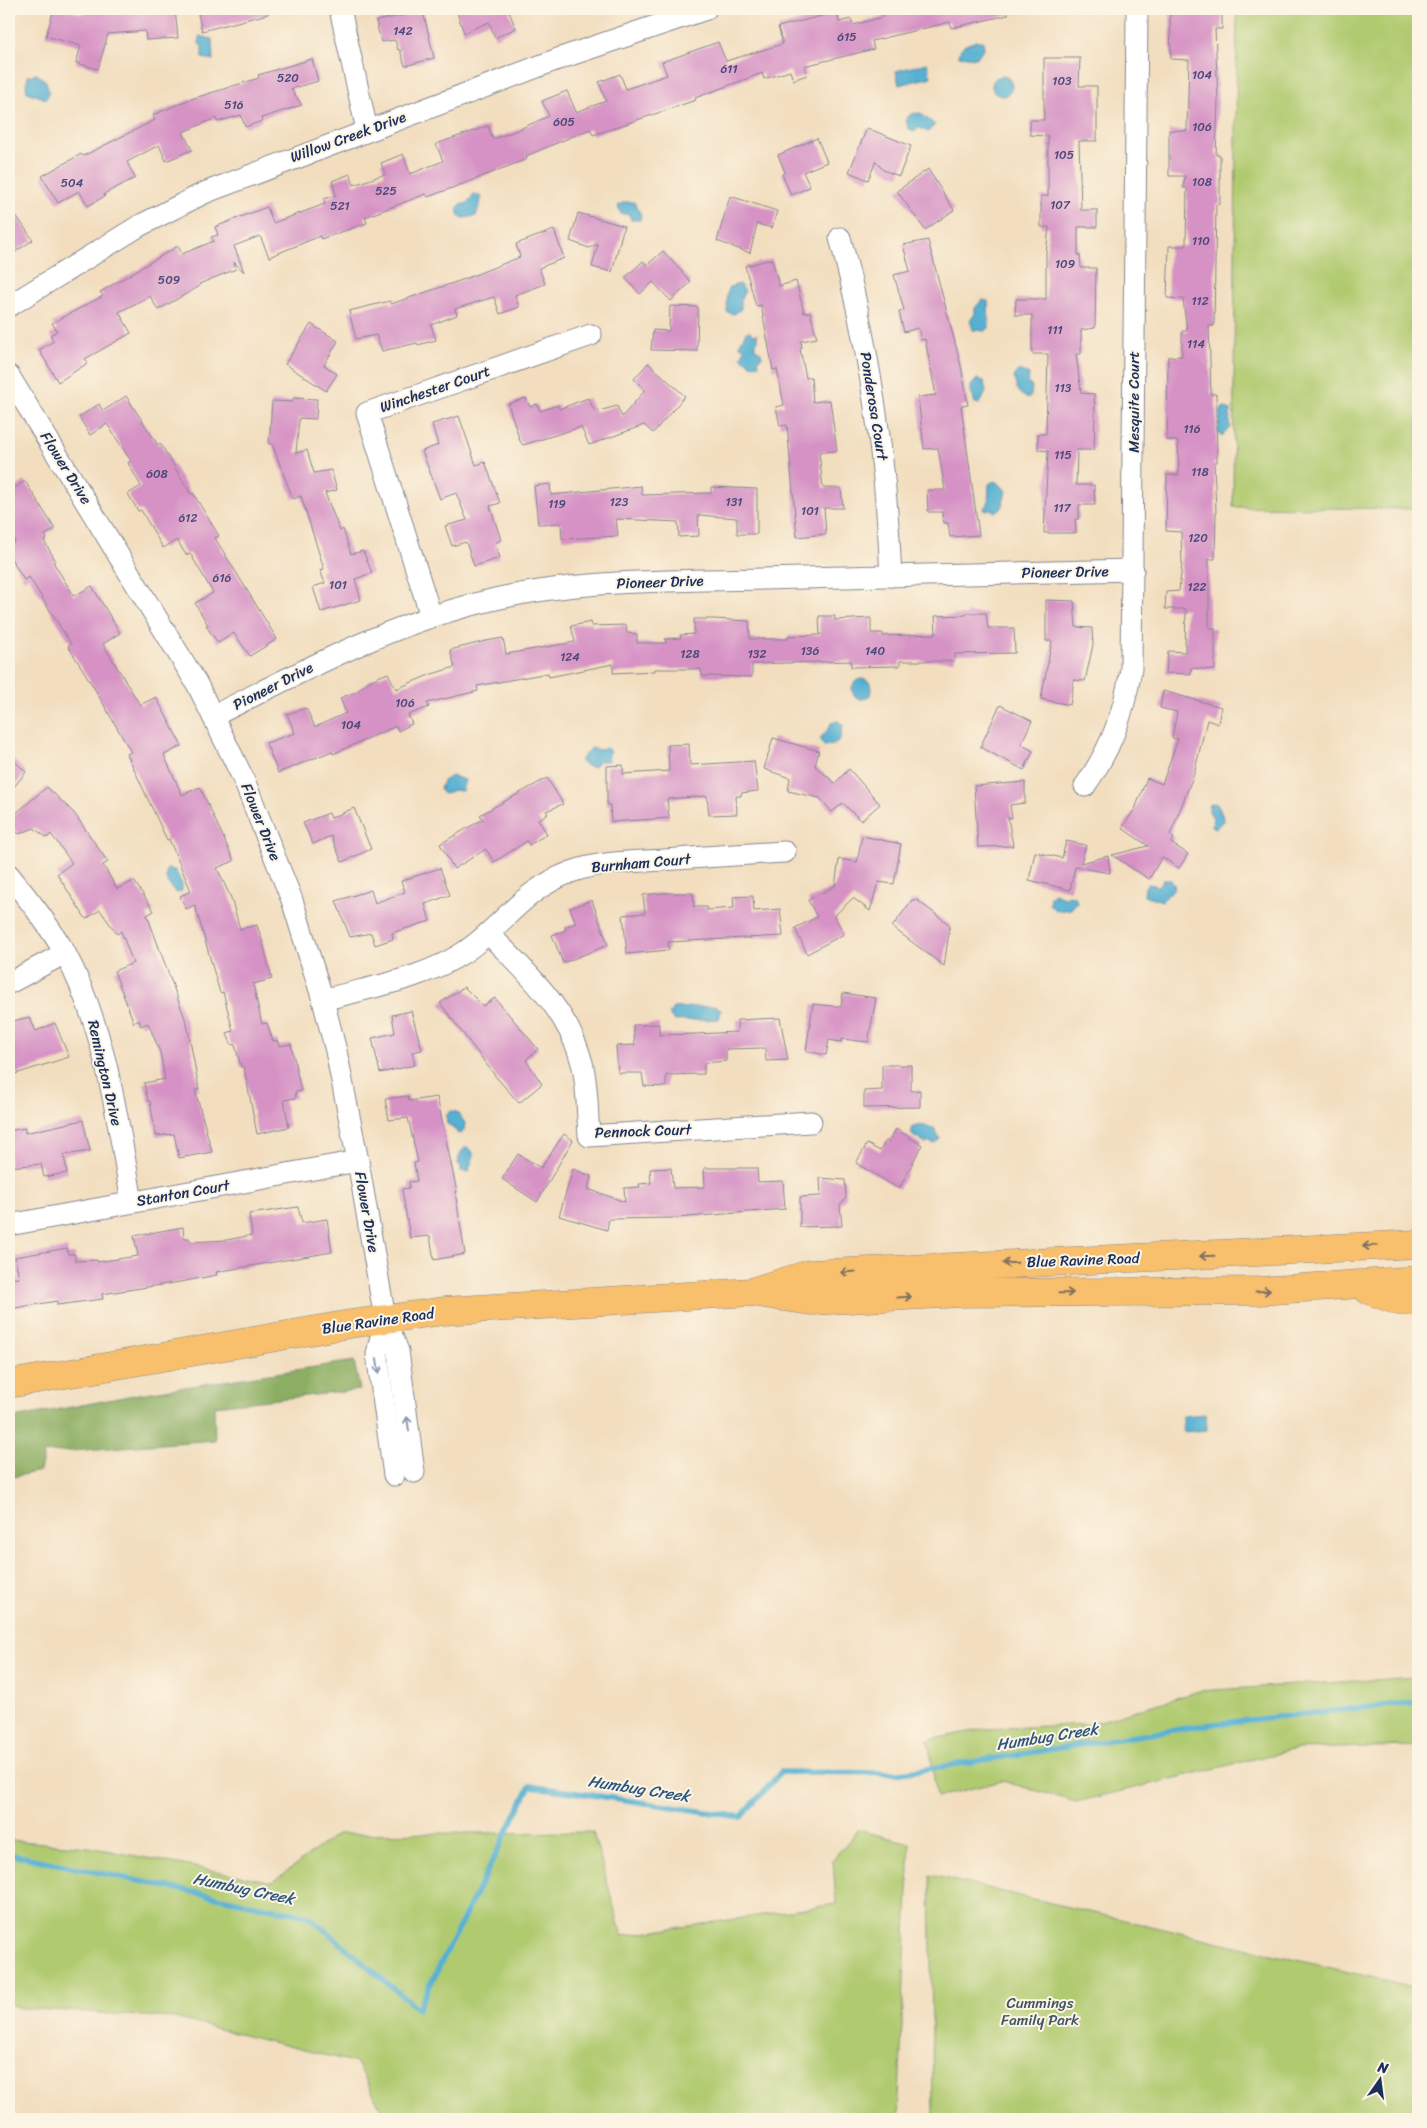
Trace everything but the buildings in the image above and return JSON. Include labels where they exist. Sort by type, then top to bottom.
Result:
[{"type":"main road","name":"Blue Ravine Road","points":[[751,1292],[808,1274],[1418,1244]]},
{"type":"main road","name":"Blue Ravine Road","points":[[9,1384],[385,1319],[482,1308],[751,1292],[811,1301],[961,1293],[1259,1291],[1357,1286],[1418,1280]]},
{"type":"main road","points":[[1357,1286],[1398,1301],[1418,1301]]},
{"type":"street","points":[[340,9],[367,130]]},
{"type":"street","name":"Willow Creek Drive","points":[[9,306],[139,226],[204,193],[558,59],[706,9]]},
{"type":"street","name":"Mesquite Court","points":[[1085,786],[1112,741],[1127,698],[1132,669],[1136,9]]},
{"type":"street","name":"Ponderosa Court","points":[[840,238],[870,367],[883,462],[891,576]]},
{"type":"street","name":"Winchester Court","points":[[431,616],[367,413],[591,334]]},
{"type":"street","name":"Flower Drive","points":[[9,376],[171,639],[213,716],[243,778],[292,900],[323,1000],[358,1161],[385,1319],[398,1351],[404,1474]]},
{"type":"street","name":"Pioneer Drive","points":[[213,716],[339,652],[431,616],[484,601],[534,591],[598,584],[1132,570]]},
{"type":"street","name":"Burnham Court","points":[[323,1000],[432,969],[464,952],[540,887],[572,872],[607,863],[785,852]]},
{"type":"street","name":"Remington Drive","points":[[9,876],[31,902],[65,953],[83,990],[98,1031],[109,1073],[132,1202]]},
{"type":"street","name":"Pennock Court","points":[[488,933],[540,987],[569,1029],[576,1045],[585,1080],[589,1136],[811,1122]]},
{"type":"street","points":[[9,983],[65,953]]},
{"type":"street","name":"Stanton Court","points":[[9,1225],[358,1161]]},
{"type":"green space","points":[[1237,9],[1418,9],[1418,509],[1233,507]]},
{"type":"green space","points":[[354,1361],[360,1390],[214,1406],[215,1440],[44,1453],[40,1471],[9,1478],[9,1419],[139,1394]]},
{"type":"green space","points":[[1418,1677],[1418,1746],[1296,1749],[1076,1802],[1002,1781],[937,1797],[928,1740],[984,1729],[1090,1724],[1199,1691]]},
{"type":"green space","points":[[858,1830],[910,1843],[898,2119],[384,2119],[384,2115],[357,2063],[174,2018],[21,2008],[9,2004],[9,1840],[89,1847],[273,1882],[337,1834],[593,1832],[622,1936],[836,1904],[833,1859]]},
{"type":"green space","name":"Cummings Family Park","points":[[930,1875],[1418,1988],[1418,2119],[933,2119]]},
{"type":"water","points":[[199,36],[212,39],[213,60],[202,58]]},
{"type":"water","points":[[976,41],[983,41],[984,48],[976,58],[959,56],[962,47]]},
{"type":"water","points":[[927,63],[931,77],[899,85],[896,71]]},
{"type":"water","points":[[37,74],[46,81],[49,92],[46,99],[27,92],[28,76]]},
{"type":"water","points":[[1002,76],[1009,79],[1012,86],[1009,93],[1002,96],[995,93],[992,86],[995,79]]},
{"type":"water","points":[[920,113],[935,125],[928,132],[920,128],[913,131],[908,128],[906,118],[912,114]]},
{"type":"water","points":[[474,194],[482,197],[476,216],[464,218],[459,216],[457,210],[460,205],[468,203]]},
{"type":"water","points":[[624,202],[634,202],[641,215],[640,220],[631,220],[629,214],[621,214],[618,206]]},
{"type":"water","points":[[739,284],[745,291],[741,298],[741,309],[734,314],[727,312],[727,294],[730,287]]},
{"type":"water","points":[[982,300],[988,301],[989,328],[985,331],[973,330],[970,320],[975,314],[975,308]]},
{"type":"water","points":[[750,331],[753,335],[757,334],[758,341],[755,344],[755,349],[761,352],[762,357],[758,360],[759,364],[753,365],[741,357],[745,349],[739,345],[746,332]]},
{"type":"water","points":[[1019,370],[1029,375],[1028,383],[1032,387],[1031,396],[1028,398],[1021,395],[1016,387],[1014,377]]},
{"type":"water","points":[[977,379],[984,381],[986,392],[980,404],[975,403],[971,392],[971,386]]},
{"type":"water","points":[[1223,407],[1231,410],[1229,423],[1231,427],[1222,436],[1218,431],[1220,412]]},
{"type":"water","points":[[994,481],[1000,484],[1006,491],[1002,508],[995,512],[990,509],[988,511],[984,510],[985,506],[988,505],[989,484]]},
{"type":"water","points":[[862,679],[869,682],[872,689],[869,696],[862,699],[855,696],[852,689],[855,682]]},
{"type":"water","points":[[838,721],[843,725],[840,739],[833,745],[824,746],[820,740],[821,738],[831,723]]},
{"type":"water","points":[[591,748],[600,750],[607,748],[610,751],[608,761],[598,761],[594,767],[585,765],[580,760]]},
{"type":"water","points":[[452,776],[465,780],[462,791],[453,790],[446,794],[442,793],[440,788],[443,781]]},
{"type":"water","points":[[1214,803],[1218,805],[1224,820],[1216,828],[1212,826],[1213,818],[1209,811],[1209,805]]},
{"type":"water","points":[[167,869],[175,870],[182,884],[182,891],[176,893],[169,885],[166,876]]},
{"type":"water","points":[[1163,880],[1171,880],[1175,887],[1162,901],[1144,895],[1145,887],[1149,884],[1159,886]]},
{"type":"water","points":[[1054,893],[1064,897],[1070,895],[1075,897],[1077,902],[1071,909],[1057,911],[1049,904],[1050,896]]},
{"type":"water","points":[[717,1006],[721,1010],[719,1019],[674,1021],[669,1014],[673,1008]]},
{"type":"water","points":[[450,1111],[457,1112],[465,1123],[461,1134],[457,1133],[453,1127],[447,1124],[446,1116]]},
{"type":"water","points":[[920,1125],[934,1128],[940,1139],[934,1144],[927,1141],[926,1144],[921,1141],[922,1139],[914,1137],[911,1133],[913,1127]]},
{"type":"water","points":[[467,1147],[474,1156],[468,1172],[461,1171],[461,1167],[458,1164],[460,1154]]},
{"type":"water","points":[[1206,1414],[1207,1430],[1183,1432],[1183,1416]]},
{"type":"waterway","name":"Humbug Creek","points":[[9,1854],[308,1916],[418,2009],[530,1786],[741,1817],[781,1772],[901,1773],[1212,1724],[1418,1702]]}]
